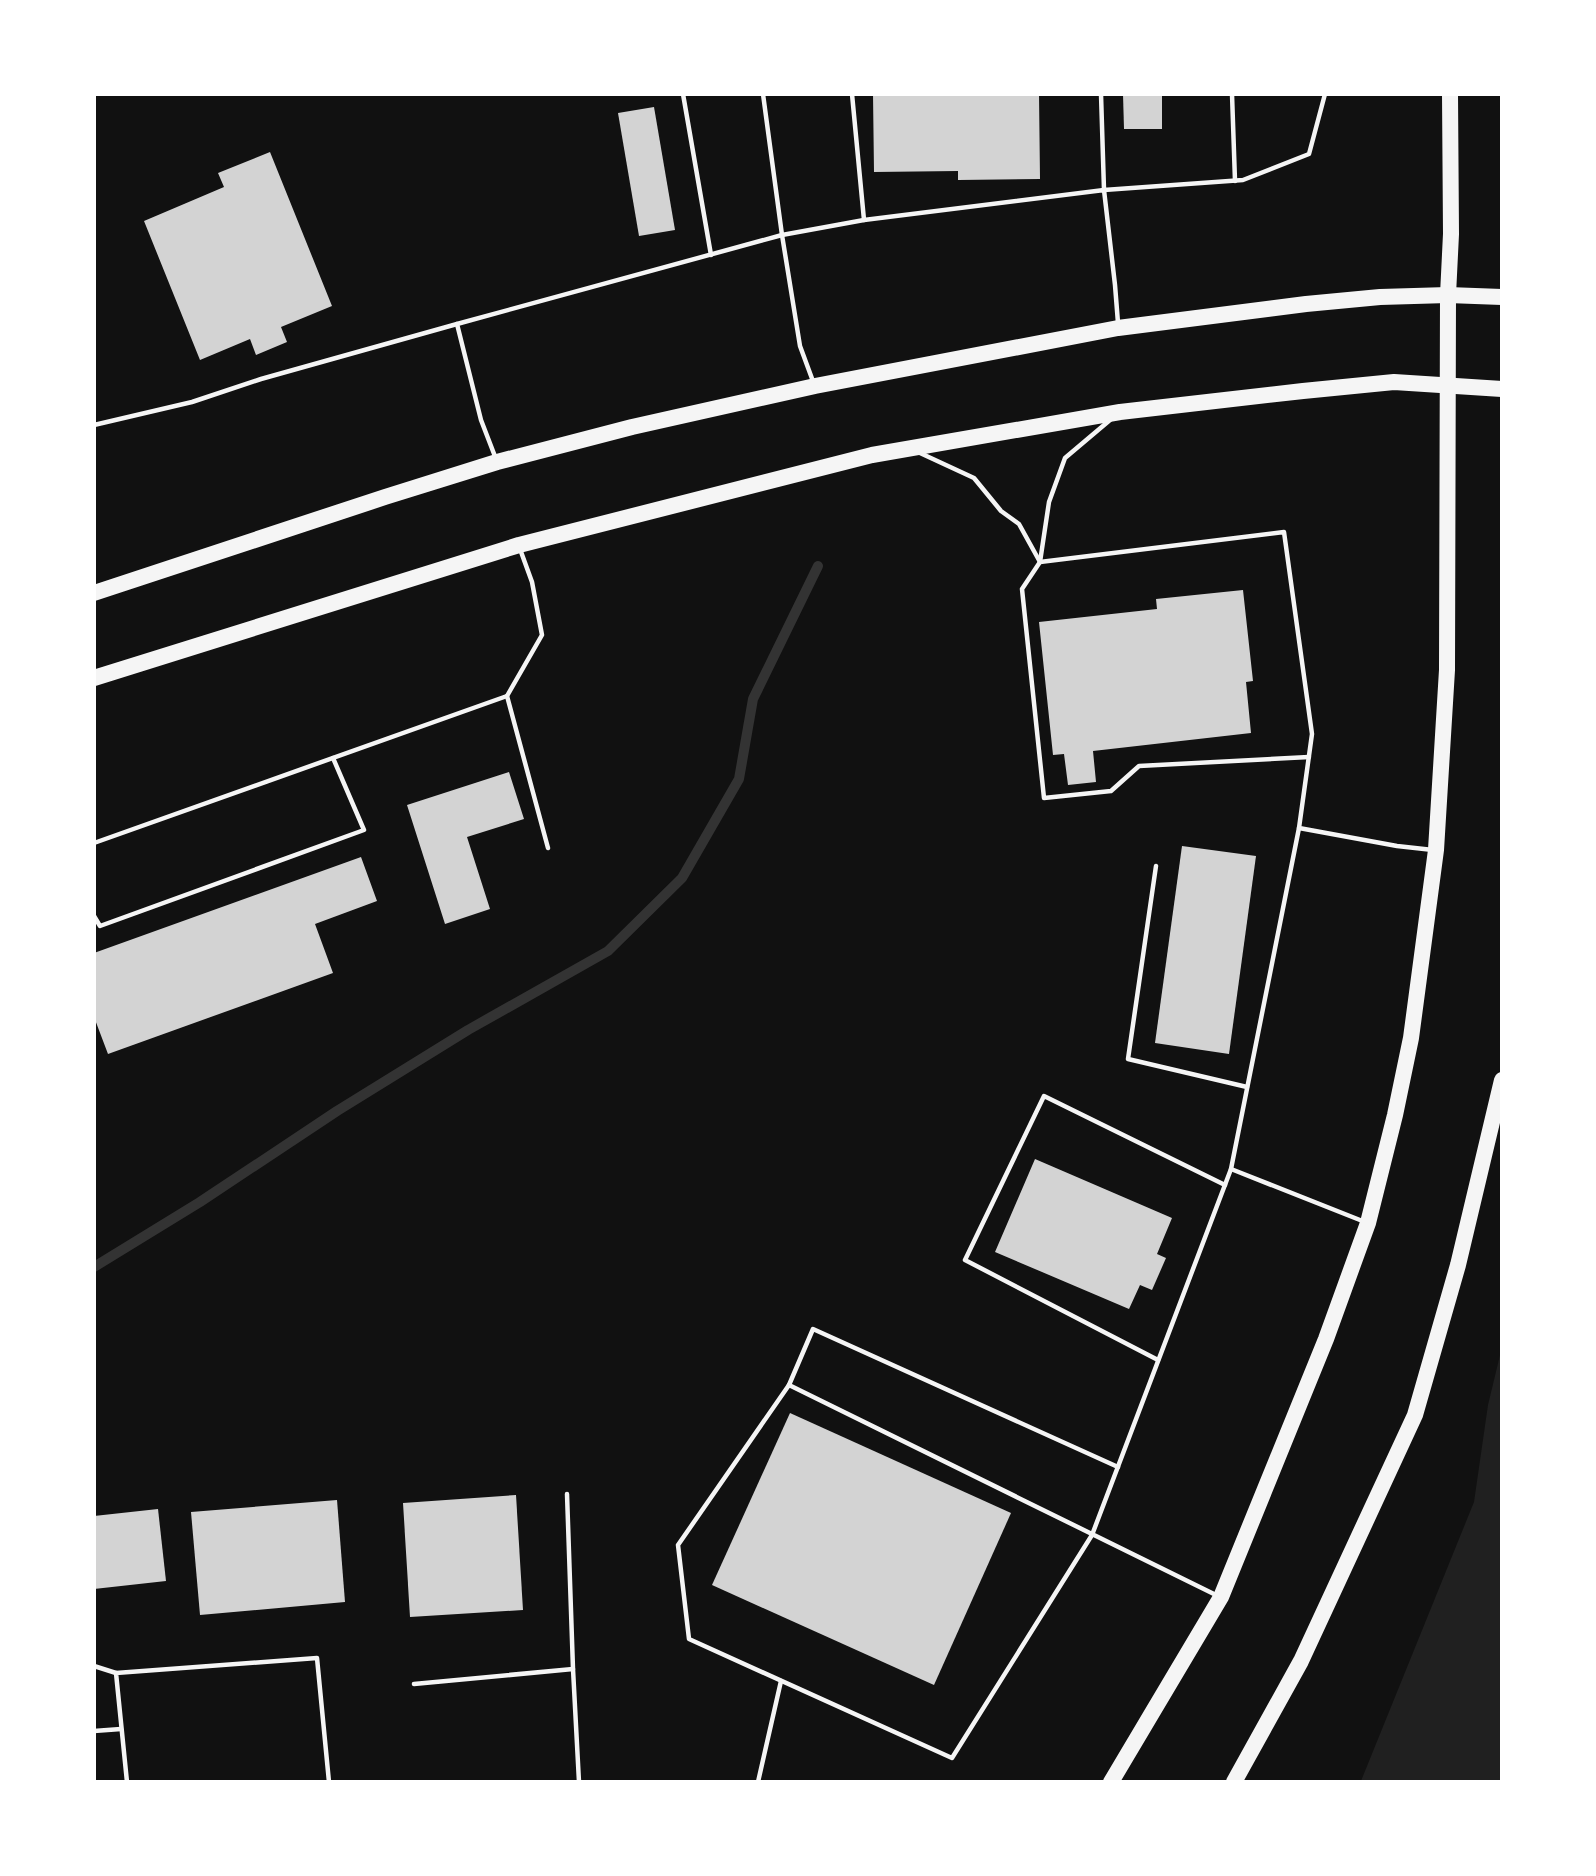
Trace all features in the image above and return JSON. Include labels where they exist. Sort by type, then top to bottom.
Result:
[{"type":"highway","points":[[1111,1782],[1221,1597],[1326,1339],[1368,1223],[1395,1115],[1411,1038],[1436,850],[1447,670],[1450,94]]},
{"type":"highway","points":[[94,593],[497,462],[632,427],[815,386],[1118,328],[1380,297],[1448,295],[1502,297]]},
{"type":"highway","points":[[94,678],[519,545],[872,455],[1120,412],[1394,382],[1502,389]]},
{"type":"highway","points":[[1234,1782],[1301,1661],[1415,1415],[1458,1265],[1502,1080]]},
{"type":"lane","points":[[683,94],[711,255]]},
{"type":"lane","points":[[763,94],[800,346],[815,386]]},
{"type":"lane","points":[[852,94],[864,220]]},
{"type":"lane","points":[[1101,94],[1104,190],[1118,328]]},
{"type":"lane","points":[[1232,94],[1235,181]]},
{"type":"lane","points":[[94,425],[192,402],[261,379],[782,235],[864,220],[1104,190],[1243,180],[1309,154],[1325,94]]},
{"type":"lane","points":[[457,324],[481,420],[497,462]]},
{"type":"lane","points":[[1120,412],[1065,458],[1048,502],[1040,562],[1022,589],[1044,798],[1111,791],[1139,766],[1309,756]]},
{"type":"lane","points":[[910,448],[974,478],[1000,511],[1019,524],[1040,562]]},
{"type":"lane","points":[[1040,562],[1284,532],[1312,734],[1299,828],[1231,1169],[1158,1360],[1118,1467],[1092,1535],[952,1758],[688,1639],[678,1545],[789,1385],[813,1329],[1118,1467]]},
{"type":"lane","points":[[94,843],[507,696],[542,635],[532,582],[519,545]]},
{"type":"lane","points":[[507,696],[548,848]]},
{"type":"lane","points":[[94,916],[99,926],[364,830],[333,758]]},
{"type":"lane","points":[[1299,828],[1397,846],[1436,850]]},
{"type":"lane","points":[[1156,866],[1128,1059],[1247,1087]]},
{"type":"lane","points":[[1158,1360],[965,1260],[1044,1096],[1225,1185]]},
{"type":"lane","points":[[1231,1169],[1368,1223]]},
{"type":"lane","points":[[789,1385],[1221,1597]]},
{"type":"lane","points":[[567,1494],[579,1782]]},
{"type":"lane","points":[[94,1666],[116,1673],[316,1658],[328,1782]]},
{"type":"lane","points":[[414,1684],[573,1669]]},
{"type":"lane","points":[[116,1673],[127,1782]]},
{"type":"lane","points":[[758,1782],[781,1681]]},
{"type":"lane","points":[[94,1731],[122,1729]]},
{"type":"shaded area","points":[[1501,1351],[1501,1781],[1361,1781],[1474,1502],[1488,1405]]},
{"type":"building","points":[[873,94],[1039,94],[1040,179],[958,180],[958,171],[874,172]]},
{"type":"building","points":[[1123,94],[1162,94],[1162,129],[1124,129]]},
{"type":"building","points":[[654,107],[675,230],[639,236],[618,113]]},
{"type":"building","points":[[270,152],[332,306],[281,327],[287,342],[256,355],[250,339],[200,360],[144,221],[224,187],[218,173]]},
{"type":"building","points":[[1243,590],[1253,681],[1246,682],[1251,733],[1093,751],[1096,782],[1068,785],[1064,754],[1053,755],[1039,622],[1157,609],[1156,599]]},
{"type":"building","points":[[509,772],[524,819],[467,837],[490,909],[445,924],[407,805]]},
{"type":"building","points":[[1182,846],[1256,856],[1229,1054],[1155,1043]]},
{"type":"building","points":[[361,857],[377,901],[315,924],[333,973],[108,1054],[94,1017],[94,953]]},
{"type":"building","points":[[1035,1159],[1172,1218],[1157,1254],[1166,1258],[1152,1290],[1140,1285],[1129,1309],[995,1252]]},
{"type":"building","points":[[790,1413],[1011,1513],[934,1685],[712,1585]]},
{"type":"building","points":[[516,1495],[523,1610],[410,1617],[403,1503]]},
{"type":"building","points":[[337,1500],[345,1602],[200,1615],[191,1512]]},
{"type":"building","points":[[158,1509],[166,1581],[94,1589],[94,1516]]},
{"type":"waterway","points":[[94,1267],[200,1202],[337,1111],[468,1030],[608,951],[682,878],[739,779],[753,699],[818,566]]}]
